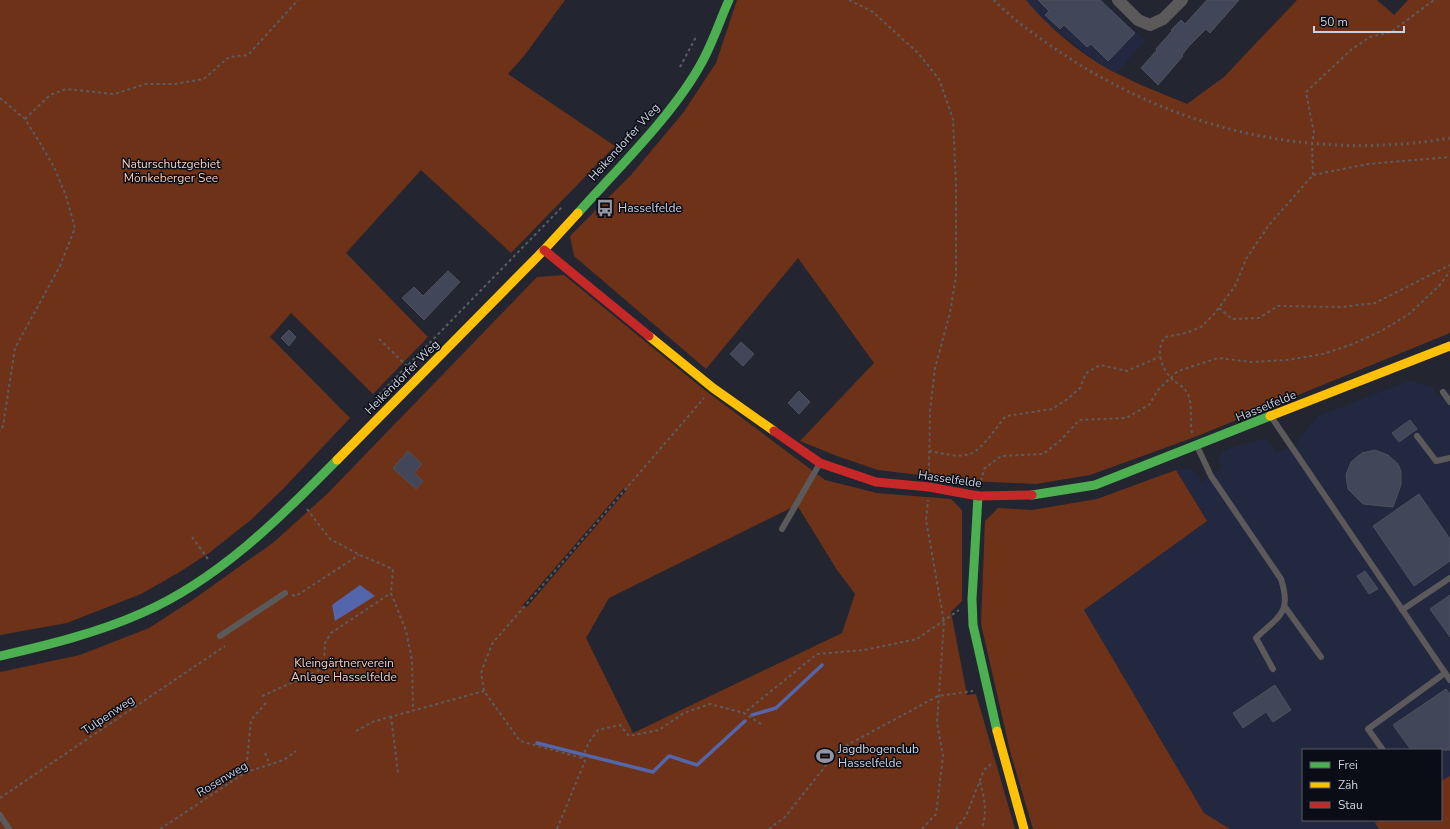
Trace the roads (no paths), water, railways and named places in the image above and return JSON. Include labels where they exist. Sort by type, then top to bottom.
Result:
[{"type":"street","name":"Heikendorfer Weg","points":[[0,656],[68,640],[143,613],[189,588],[258,537],[315,482],[544,250],[678,98],[702,62],[729,0]]},
{"type":"street","points":[[1118,0],[1138,20],[1150,25],[1163,19],[1182,0]]},
{"type":"street","name":"Hasselfelde","points":[[544,250],[712,388],[820,463],[876,482],[929,487],[978,496],[1038,495],[1095,485],[1450,346]]},
{"type":"street","points":[[978,496],[972,599],[973,624],[1002,754],[1024,829]]},
{"type":"lane","points":[[1443,392],[1450,402]]},
{"type":"lane","points":[[1271,417],[1450,680]]},
{"type":"lane","points":[[1417,436],[1436,461],[1450,458]]},
{"type":"lane","points":[[1196,446],[1211,476],[1281,579],[1285,593],[1285,607],[1282,614],[1256,638],[1273,669]]},
{"type":"lane","points":[[782,529],[820,463]]},
{"type":"lane","points":[[1402,610],[1450,578]]},
{"type":"lane","points":[[220,636],[285,593]]},
{"type":"lane","points":[[1285,607],[1321,657]]},
{"type":"lane","points":[[1382,749],[1368,729],[1445,673]]},
{"type":"lane","points":[[0,815],[9,829]]},
{"type":"water","points":[[360,585],[375,596],[335,621],[332,605]]},
{"type":"waterway","points":[[752,715],[776,708],[822,665]]},
{"type":"waterway","points":[[537,743],[653,772],[669,756],[697,765],[745,721]]},
{"type":"railway","points":[[994,0],[1019,23],[1038,37],[1066,56],[1110,82],[1155,104],[1202,121],[1250,134],[1299,142],[1349,145],[1399,144],[1450,138]]},
{"type":"place","name":"Hasselfelde","points":[[605,208]]},
{"type":"place","name":"Jagdbogenclub Hasselfelde","points":[[825,756]]},
{"type":"park label","name":"Naturschutzgebiet Mönkeberger See","points":[[171,171]]},
{"type":"park label","name":"Kleingärtnerverein Anlage Hasselfelde","points":[[344,670]]}]
